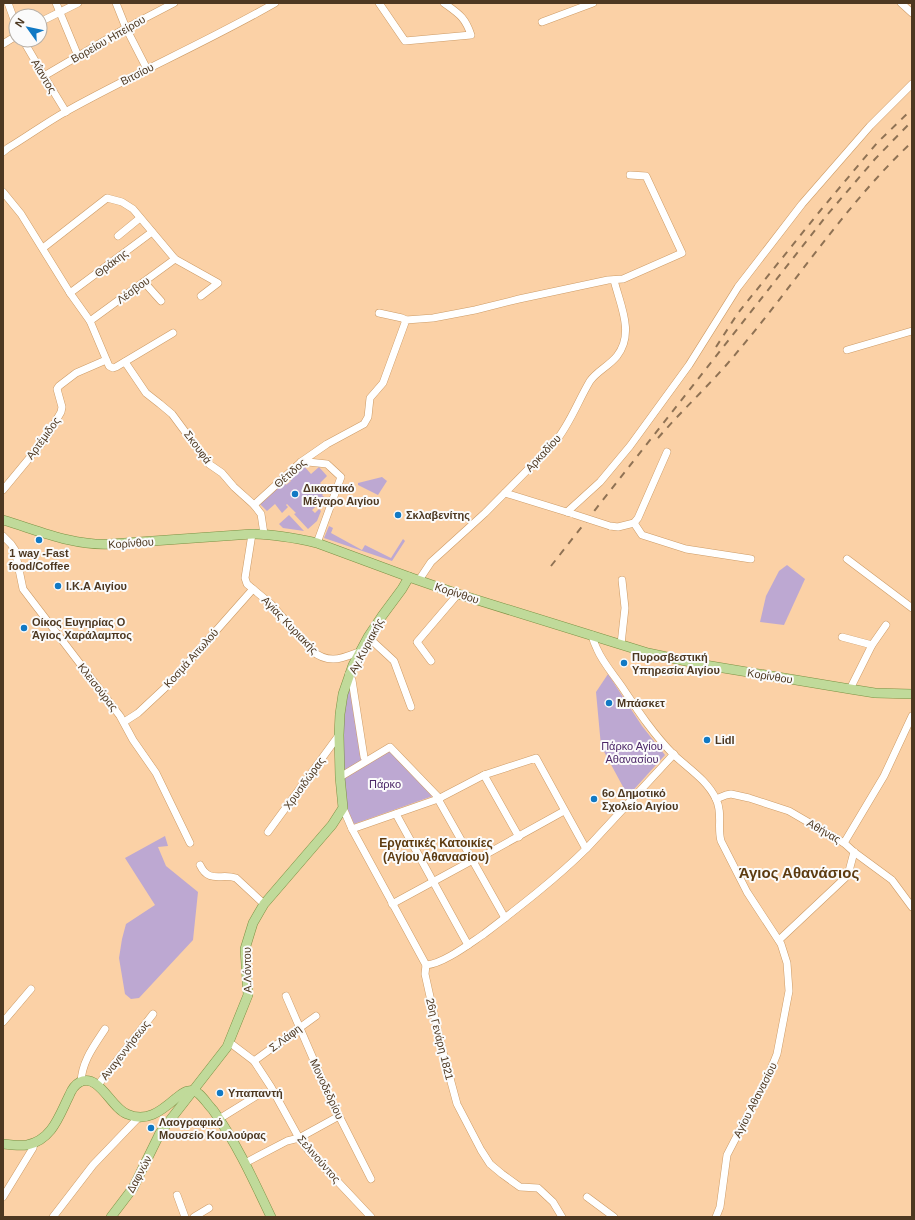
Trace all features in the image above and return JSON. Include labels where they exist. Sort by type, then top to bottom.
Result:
[{"type":"main road","name":"Κορίνθου","points":[[3,520],[78,542],[99,545],[252,534],[291,537],[316,543],[458,594],[648,653],[686,662],[881,694],[912,693]]},
{"type":"main road","name":"Αγ.Κυριακής","points":[[343,808],[340,777],[340,707],[350,674],[368,636],[409,577]]},
{"type":"main road","name":"Α.Λόντου","points":[[193,1091],[223,1054],[248,995],[245,949],[253,923],[264,904],[332,825],[343,808]]},
{"type":"main road","points":[[3,1144],[24,1145],[34,1143],[44,1138],[50,1131],[73,1088],[81,1082],[90,1081],[98,1086],[119,1110],[127,1115],[144,1118],[154,1115],[184,1092],[193,1091],[200,1095],[219,1119],[244,1163],[271,1217]]},
{"type":"main road","name":"Δαφνών","points":[[111,1217],[133,1188],[160,1134],[193,1091]]},
{"type":"street","points":[[56,3],[78,56]]},
{"type":"street","points":[[48,17],[78,3]]},
{"type":"street","points":[[116,3],[126,28],[147,69]]},
{"type":"street","name":"Βορείου Ηπείρου","points":[[44,76],[126,28],[174,3]]},
{"type":"street","name":"Βιτσίου","points":[[3,152],[66,112],[147,69],[242,22],[275,3]]},
{"type":"street","points":[[379,3],[405,41],[471,35],[465,21],[460,15],[444,3]]},
{"type":"street","points":[[542,22],[593,3]]},
{"type":"street","points":[[900,3],[912,13]]},
{"type":"street","name":"Αΐαντος","points":[[28,48],[66,112]]},
{"type":"street","points":[[570,513],[600,482],[630,446],[689,365],[738,287],[793,215],[870,126],[912,84]]},
{"type":"street","points":[[379,313],[406,320],[433,318],[475,310],[608,280],[623,279],[682,253],[646,176],[630,175]]},
{"type":"street","points":[[3,192],[21,214],[70,293],[90,321],[109,366],[113,368],[125,362],[173,333]]},
{"type":"street","points":[[43,248],[107,198],[122,202],[133,209],[175,259],[218,283],[201,296]]},
{"type":"street","points":[[118,236],[140,218]]},
{"type":"street","name":"Θράκης","points":[[70,293],[152,232]]},
{"type":"street","name":"Λέσβου","points":[[90,321],[175,259]]},
{"type":"street","name":"Αρκαδίου","points":[[419,580],[431,562],[505,494],[562,434],[591,379],[616,356],[621,349],[626,325],[614,280]]},
{"type":"street","points":[[144,282],[161,301]]},
{"type":"street","name":"Θέτιδος","points":[[254,505],[301,462],[327,444],[364,424],[367,420],[370,398],[384,383],[406,320]]},
{"type":"street","points":[[847,350],[912,331]]},
{"type":"street","name":"Αρτέμιδος","points":[[3,490],[46,438],[62,412],[57,388],[58,386],[76,373],[106,360]]},
{"type":"street","name":"Σκουφά","points":[[125,362],[146,393],[172,414],[207,461],[254,505],[261,514],[264,534]]},
{"type":"street","points":[[505,494],[610,526],[628,526],[634,523],[640,513],[667,452]]},
{"type":"street","points":[[301,462],[327,464],[341,477],[316,543]]},
{"type":"street","points":[[634,523],[642,535],[686,549],[751,559]]},
{"type":"street","name":"Αγίας Κυριακής","points":[[252,534],[246,578],[248,584],[271,604],[317,655],[323,658],[336,659],[361,651]]},
{"type":"street","name":"Κλεισούρας","points":[[3,536],[15,550],[23,589],[124,722],[133,740],[156,773],[190,842]]},
{"type":"street","points":[[847,559],[912,608]]},
{"type":"street","points":[[621,644],[625,608],[622,580]]},
{"type":"street","name":"Κοσμά Αιτωλού","points":[[124,722],[138,713],[168,684],[253,589]]},
{"type":"street","points":[[431,661],[418,642],[458,594]]},
{"type":"street","points":[[850,689],[872,645],[886,625]]},
{"type":"street","name":"Αγίου Αθανασίου","points":[[592,635],[597,649],[646,723],[674,754],[709,787],[719,806],[719,835],[721,841],[747,892],[779,940],[784,950],[787,963],[789,991],[777,1054],[769,1074],[727,1155],[720,1207],[716,1217]]},
{"type":"street","points":[[368,636],[394,661],[411,708]]},
{"type":"street","points":[[842,637],[872,645]]},
{"type":"street","points":[[350,674],[364,758]]},
{"type":"street","points":[[844,843],[884,776],[912,716]]},
{"type":"street","name":"Χρυσιδώρας","points":[[268,832],[339,735]]},
{"type":"street","points":[[340,777],[390,747],[439,799],[505,918]]},
{"type":"street","points":[[426,965],[438,962],[468,945],[505,918],[586,849],[674,754]]},
{"type":"street","points":[[352,829],[439,799],[484,775],[536,758],[586,849]]},
{"type":"street","points":[[484,775],[519,837]]},
{"type":"street","name":"Αθήνας","points":[[716,799],[731,794],[789,811],[844,843],[892,880],[912,907]]},
{"type":"street","name":"26η Γενάρη 1821","points":[[343,808],[352,829],[426,965],[425,974],[431,1001],[457,1104],[481,1150],[490,1164],[520,1187],[538,1188],[553,1202],[562,1217]]},
{"type":"street","points":[[392,904],[519,837],[564,811]]},
{"type":"street","points":[[396,814],[468,945]]},
{"type":"street","points":[[779,940],[845,878],[849,871],[854,852]]},
{"type":"street","points":[[200,865],[203,871],[209,876],[231,876],[236,878],[264,904]]},
{"type":"street","points":[[3,1022],[30,989]]},
{"type":"street","name":"Μονοδεδρίου","points":[[286,996],[339,1116],[371,1179]]},
{"type":"street","name":"Αναγεννήσεως","points":[[98,1086],[153,1014]]},
{"type":"street","name":"Σ.Λάφη","points":[[254,1061],[316,1016]]},
{"type":"street","points":[[81,1082],[81,1070],[85,1060],[105,1029]]},
{"type":"street","name":"Σελινούντος","points":[[229,1042],[254,1061],[271,1087],[299,1138],[308,1150],[371,1217]]},
{"type":"street","points":[[219,1119],[261,1093]]},
{"type":"street","points":[[244,1163],[287,1142],[299,1138],[339,1116]]},
{"type":"street","points":[[52,1217],[93,1165],[139,1117]]},
{"type":"street","points":[[3,1197],[33,1148],[34,1143]]},
{"type":"street","points":[[177,1194],[185,1217]]},
{"type":"street","points":[[588,1197],[614,1217]]},
{"type":"street","points":[[194,1217],[209,1208]]},
{"type":"green space","name":"Δικαστικό Μέγαρο Αιγίου","points":[[303,465],[311,474],[319,467],[327,476],[320,483],[324,487],[323,491],[325,492],[322,495],[324,497],[322,500],[318,499],[321,502],[312,510],[315,513],[319,509],[321,511],[317,521],[308,529],[287,504],[286,505],[288,507],[282,513],[275,504],[267,511],[260,504],[284,482],[286,485],[291,481],[289,478]]},
{"type":"green space","points":[[382,477],[387,481],[378,495],[358,485],[358,483]]},
{"type":"green space","points":[[289,515],[304,531],[283,528],[279,524]]},
{"type":"green space","points":[[329,526],[333,528],[331,533],[362,550],[365,545],[391,558],[403,539],[405,541],[392,561],[324,538]]},
{"type":"green space","points":[[787,565],[805,579],[784,625],[760,622],[766,596],[779,571]]},
{"type":"green space","name":"Πάρκο Αγίου Αθανασίου","points":[[608,674],[642,726],[665,755],[628,796],[601,746],[596,692]]},
{"type":"green space","points":[[350,686],[363,759],[344,771],[343,725],[345,701]]},
{"type":"green space","name":"Πάρκο","points":[[390,750],[433,796],[354,824],[346,809],[343,779]]},
{"type":"green space","points":[[165,836],[168,846],[158,847],[166,866],[198,892],[193,940],[139,998],[131,999],[125,994],[119,958],[122,939],[126,924],[155,905],[125,858]]},
{"type":"railway","points":[[716,347],[738,313],[820,211],[877,143],[912,109]]},
{"type":"railway","points":[[551,566],[827,215],[875,159],[912,121]]},
{"type":"railway","points":[[658,438],[729,361],[865,191],[912,142]]},
{"type":"place","name":"Δικαστικό Μέγαρο Αιγίου","points":[[295,494]]},
{"type":"place","name":"Σκλαβενίτης","points":[[398,515]]},
{"type":"place","name":"1 way -Fast food/Coffee","points":[[39,540]]},
{"type":"place","name":"Ι.Κ.Α Αιγίου","points":[[58,586]]},
{"type":"place","name":"Οίκος Ευγηρίας Ο Άγιος Χαράλαμπος","points":[[24,628]]},
{"type":"place","name":"Πυροσβεστική Υπηρεσία Αιγίου","points":[[624,663]]},
{"type":"place","name":"Μπάσκετ","points":[[609,703]]},
{"type":"place","name":"Lidl","points":[[707,740]]},
{"type":"place","name":"6ο Δημοτικό Σχολείο Αιγίου","points":[[594,799]]},
{"type":"place","name":"Υπαπαντή","points":[[220,1093]]},
{"type":"place","name":"Λαογραφικό Μουσείο Κουλούρας","points":[[151,1128]]},
{"type":"district","name":"Εργατικές Κατοικίες (Αγίου Αθανασίου)","points":[[436,850]]},
{"type":"district","name":"Άγιος Αθανάσιος","points":[[799,872]]}]
